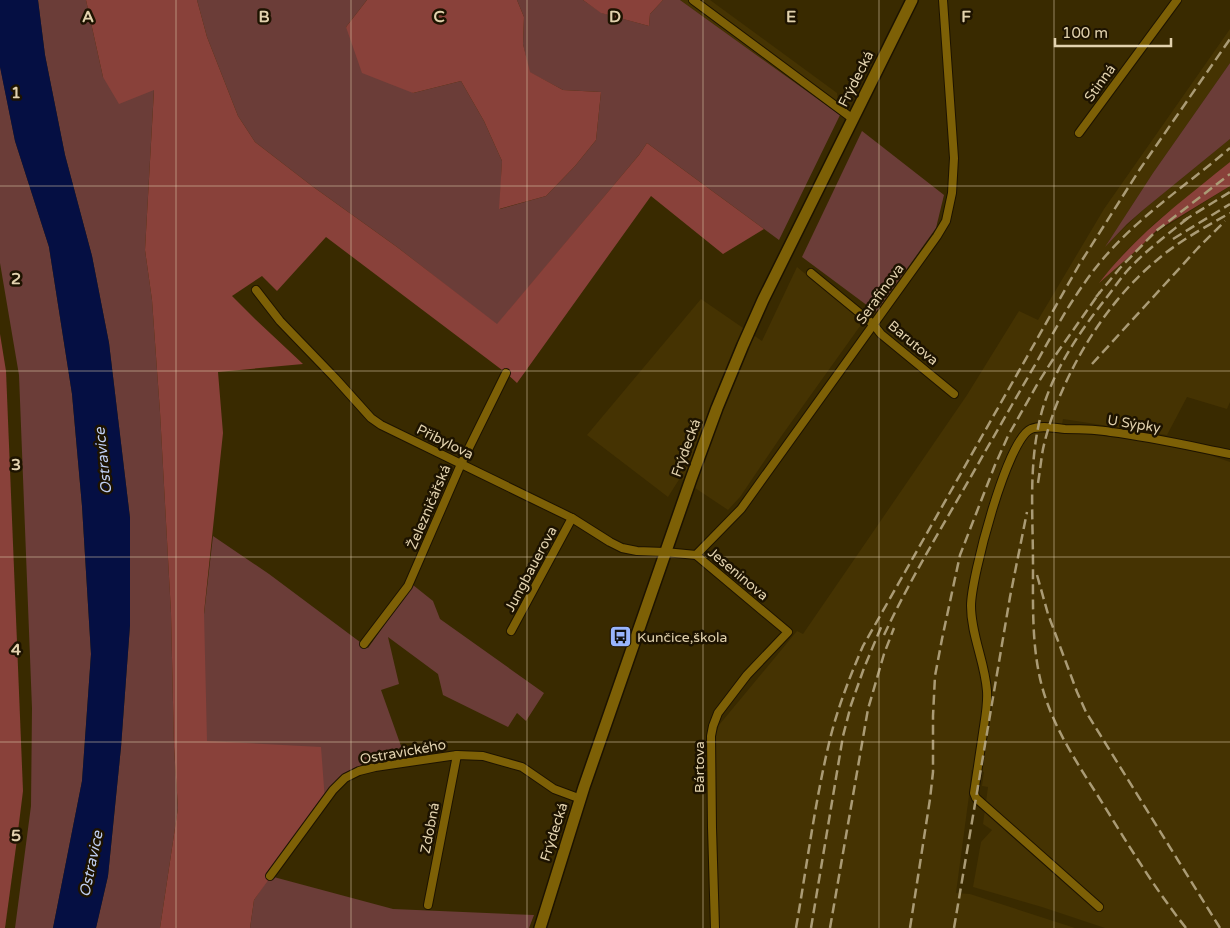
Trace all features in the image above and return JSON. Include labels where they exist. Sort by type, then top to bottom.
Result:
[{"type":"main road","name":"Frýdecká","points":[[540,928],[580,799],[717,408],[764,300],[912,0]]},
{"type":"street","points":[[693,0],[853,119]]},
{"type":"street","name":"Serafinova","points":[[696,555],[741,509],[946,221],[952,193],[954,158],[943,0]]},
{"type":"street","name":"Stinná","points":[[1079,133],[1177,0]]},
{"type":"street","name":"Barutova","points":[[811,273],[954,394]]},
{"type":"street","name":"Přibylova","points":[[256,290],[280,322],[372,418],[381,425],[572,518],[622,548],[665,552]]},
{"type":"street","name":"Železničářská","points":[[364,644],[408,586],[461,464],[506,373]]},
{"type":"street","name":"U Sýpky","points":[[1099,907],[976,798],[974,793],[986,714],[987,692],[984,671],[974,637],[971,608],[972,592],[981,548],[998,490],[1017,446],[1028,430],[1032,428],[1109,431],[1230,454]]},
{"type":"street","name":"Jungbauerova","points":[[511,632],[572,518]]},
{"type":"street","name":"Jeseninova","points":[[665,552],[696,555],[788,632]]},
{"type":"street","name":"Bártova","points":[[714,928],[711,736],[713,726],[718,713],[747,675],[788,632]]},
{"type":"street","name":"Ostravického","points":[[270,876],[333,790],[345,778],[359,771],[375,767],[457,755],[483,756],[522,767],[554,789],[580,799]]},
{"type":"street","name":"Zdobná","points":[[428,905],[457,755]]},
{"type":"shaded area","points":[[38,0],[86,0],[103,77],[154,89],[145,250],[152,300],[160,412],[171,613],[174,747],[178,808],[160,928],[96,928],[108,876],[121,747],[130,625],[130,518],[109,343],[92,256],[65,155],[45,55]]},
{"type":"shaded area","points":[[86,0],[197,0],[207,37],[238,116],[255,142],[497,324],[647,143],[764,229],[723,254],[651,196],[517,383],[326,237],[277,291],[262,276],[232,296],[303,364],[218,372],[223,433],[204,613],[207,741],[321,747],[325,801],[254,900],[250,928],[160,928],[178,808],[174,747],[171,613],[160,412],[152,300],[145,250],[154,90],[119,104],[103,77]]},
{"type":"shaded area","points":[[197,0],[367,0],[346,27],[413,93],[461,81],[484,121],[502,161],[500,209],[546,196],[575,166],[596,140],[601,92],[563,90],[529,72],[523,44],[524,17],[517,0],[583,0],[602,13],[649,26],[650,14],[663,0],[680,0],[840,115],[779,240],[647,143],[497,325],[397,247],[255,142],[238,116],[207,37]]},
{"type":"shaded area","points":[[367,0],[517,0],[524,17],[523,44],[530,72],[563,90],[601,92],[596,140],[575,166],[546,196],[499,209],[502,161],[484,121],[461,81],[413,93],[362,73],[346,27]]},
{"type":"shaded area","points":[[583,0],[663,0],[650,14],[649,26],[601,13]]},
{"type":"shaded area","points":[[680,0],[710,0],[837,93],[840,115]]},
{"type":"shaded area","points":[[1230,29],[1230,63],[1153,173],[1107,244],[1143,210],[1230,139],[1230,162],[1155,223],[1125,252],[1102,279],[1153,235],[1230,186],[1230,402],[1227,409],[1187,397],[1167,435],[1063,419],[1061,431],[1145,441],[1210,455],[1230,462],[1230,928],[1105,928],[973,887],[981,842],[992,830],[983,824],[988,787],[982,786],[984,772],[971,770],[956,893],[970,894],[1075,928],[719,928],[715,736],[719,725],[797,631],[803,634],[967,395],[1019,311],[1038,320],[1104,209]]},
{"type":"shaded area","points":[[1230,63],[1230,139],[1143,210],[1105,247],[1153,173]]},
{"type":"shaded area","points":[[0,66],[15,141],[49,247],[72,394],[82,506],[91,654],[82,781],[53,928],[15,928],[31,806],[32,708],[19,375],[0,263]]},
{"type":"shaded area","points":[[862,131],[944,195],[936,228],[876,312],[802,257]]},
{"type":"shaded area","points":[[1230,162],[1230,186],[1156,231],[1099,283],[1128,249],[1144,234]]},
{"type":"shaded area","points":[[797,267],[863,322],[740,497],[728,510],[680,478],[668,497],[587,435],[701,299],[762,341]]},
{"type":"shaded area","points":[[0,334],[6,371],[23,791],[5,928],[0,928]]},
{"type":"shaded area","points":[[213,536],[269,574],[368,648],[413,585],[433,601],[440,619],[544,693],[526,721],[517,713],[508,727],[443,695],[438,674],[388,637],[399,684],[381,690],[406,760],[364,764],[343,774],[325,801],[198,744],[204,614]]},
{"type":"shaded area","points":[[270,876],[393,909],[534,915],[529,928],[250,928],[254,900]]},
{"type":"water","name":"Ostravice","points":[[0,0],[38,0],[45,55],[65,155],[92,256],[109,343],[130,518],[130,625],[121,747],[108,876],[96,928],[53,928],[82,781],[91,654],[82,506],[72,394],[49,247],[15,141],[0,67]]},
{"type":"railway","points":[[796,928],[830,739],[845,692],[863,646],[1079,265],[1140,169],[1230,39]]},
{"type":"railway","points":[[884,635],[934,541],[1084,283],[1116,244],[1132,229],[1230,148]]},
{"type":"railway","points":[[1096,297],[1120,268],[1156,231],[1230,174]]},
{"type":"railway","points":[[1183,221],[1230,192]]},
{"type":"railway","points":[[1173,239],[1230,204]]},
{"type":"railway","points":[[1038,483],[1043,449],[1060,397],[1071,371],[1101,321],[1137,278],[1165,253],[1183,240],[1230,213]]},
{"type":"railway","points":[[1186,928],[1143,867],[1080,768],[1059,731],[1048,705],[1038,671],[1034,636],[1032,496],[1033,462],[1042,410],[1048,392],[1065,358],[1074,342],[1127,271],[1188,218]]},
{"type":"railway","points":[[1092,364],[1225,221]]},
{"type":"railway","points":[[910,928],[933,772],[935,676],[960,555],[1008,436],[1057,353],[1100,292]]},
{"type":"railway","points":[[954,928],[1010,597],[1027,512]]},
{"type":"railway","points":[[1037,575],[1048,614],[1086,712],[1220,928]]},
{"type":"railway","points":[[811,928],[843,736],[851,705],[882,625]]},
{"type":"railway","points":[[830,928],[868,709],[884,654],[894,628]]},
{"type":"place","name":"Kunčice,škola","points":[[621,637]]}]
